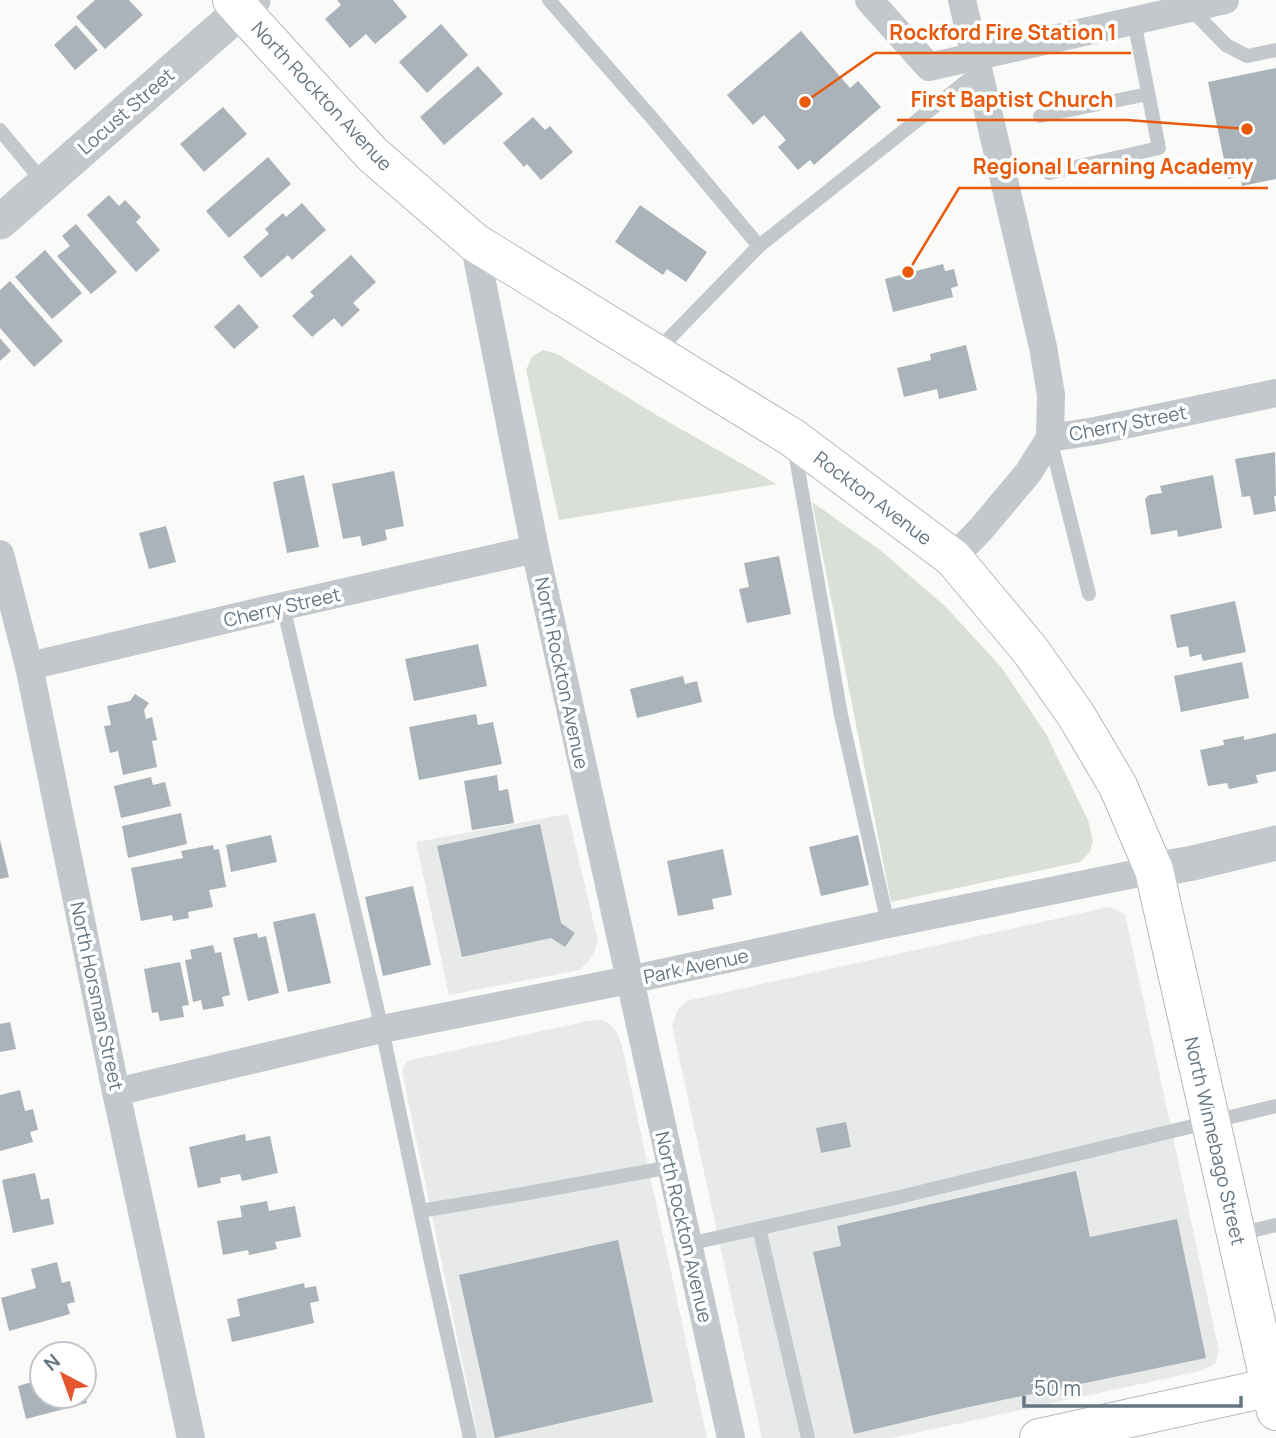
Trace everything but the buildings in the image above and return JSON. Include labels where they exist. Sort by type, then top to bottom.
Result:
[{"type":"main road","name":"North Rockton Avenue","points":[[242,3],[372,154],[474,242]]},
{"type":"main road","name":"Rockton Avenue","points":[[474,242],[793,438],[953,558],[1030,650],[1076,716],[1118,786],[1154,870]]},
{"type":"main road","name":"North Winnebago Street","points":[[1154,870],[1274,1395]]},
{"type":"main road","points":[[1039,1438],[1274,1395]]},
{"type":"street","points":[[869,0],[929,67],[976,65],[1134,20],[1225,0]]},
{"type":"street","points":[[962,0],[1043,347],[1051,395],[1050,438]]},
{"type":"street","name":"Locust Street","points":[[0,222],[242,3]]},
{"type":"street","name":"North Rockton Avenue","points":[[474,242],[535,549],[731,1438]]},
{"type":"street","name":"Cherry Street","points":[[953,558],[1028,473],[1050,438],[1276,393]]},
{"type":"street","name":"Cherry Street","points":[[29,666],[535,549]]},
{"type":"street","name":"North Horsman Street","points":[[0,554],[29,666],[116,1092],[191,1438]]},
{"type":"street","name":"Park Avenue","points":[[116,1092],[382,1029],[1193,863],[1276,843]]},
{"type":"lane","points":[[549,0],[759,246]]},
{"type":"lane","points":[[1190,8],[1226,45],[1247,56],[1276,50]]},
{"type":"lane","points":[[1049,173],[1159,148],[1134,20]]},
{"type":"lane","points":[[654,353],[759,246],[976,65]]},
{"type":"lane","points":[[1040,116],[1148,94]]},
{"type":"lane","points":[[0,130],[44,184]]},
{"type":"lane","points":[[793,438],[841,715],[888,924]]},
{"type":"lane","points":[[1050,438],[1089,594]]},
{"type":"lane","points":[[283,606],[382,1029],[470,1438]]},
{"type":"lane","points":[[688,1244],[891,1199],[1276,1106]]},
{"type":"lane","points":[[420,1211],[671,1167]]},
{"type":"lane","points":[[1236,1234],[1276,1225]]},
{"type":"lane","points":[[759,1228],[808,1438]]},
{"type":"shaded area","points":[[543,350],[557,354],[777,484],[559,520],[526,370],[532,357]]},
{"type":"shaded area","points":[[812,502],[880,550],[946,607],[1001,667],[1046,734],[1088,820],[1093,841],[1090,852],[1080,862],[891,902]]},
{"type":"shaded area","points":[[568,814],[598,941],[589,961],[579,970],[449,995],[416,842]]},
{"type":"shaded area","points":[[1109,907],[1125,914],[1219,1351],[1215,1364],[1200,1371],[892,1438],[762,1438],[672,1025],[677,1011],[686,1001]]},
{"type":"shaded area","points":[[601,1020],[609,1023],[617,1032],[622,1046],[707,1438],[478,1438],[402,1071],[406,1061]]},
{"type":"place","name":"Rockford Fire Station 1","points":[[805,102]]},
{"type":"place","name":"First Baptist Church","points":[[1247,129]]},
{"type":"place","name":"Regional Learning Academy","points":[[908,272]]}]
